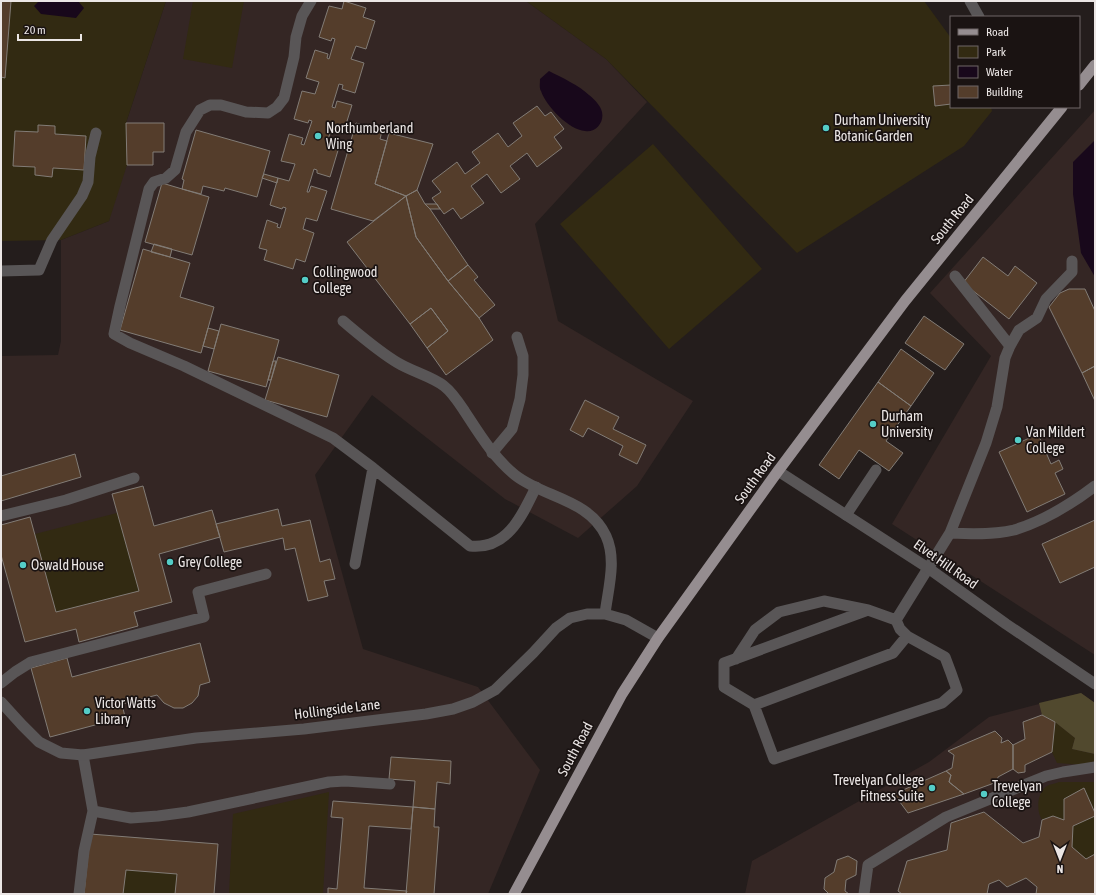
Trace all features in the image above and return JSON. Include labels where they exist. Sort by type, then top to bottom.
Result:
[{"type":"main road","points":[[1080,84],[1095,65]]},
{"type":"main road","name":"South Road","points":[[514,894],[622,694],[658,638],[778,471],[905,301],[1061,108]]},
{"type":"street","points":[[311,1],[302,16],[296,37],[294,57],[284,98],[277,107],[268,113],[246,112],[222,105],[210,105],[200,110],[186,132],[174,170],[166,178],[154,182],[149,189],[114,334],[130,343],[184,366],[333,438],[373,468],[470,546],[480,547],[499,541],[521,518],[536,488]]},
{"type":"street","points":[[970,1],[978,16]]},
{"type":"street","points":[[1,271],[39,270],[52,240],[82,196],[88,182],[90,157],[96,133]]},
{"type":"street","points":[[896,620],[950,533],[986,443],[997,407],[1006,358],[1010,346],[1019,330],[1037,318],[1046,299],[1072,272],[1072,261]]},
{"type":"street","points":[[955,276],[1010,346]]},
{"type":"street","points":[[343,321],[369,343],[399,364],[444,385],[454,396],[492,453],[517,477],[536,488],[573,503],[586,512],[600,526],[611,549],[611,563],[605,614]]},
{"type":"street","points":[[492,453],[512,429],[520,399],[523,375],[523,356],[517,337]]},
{"type":"street","points":[[355,564],[373,468]]},
{"type":"street","points":[[846,515],[876,470]]},
{"type":"street","name":"Elvet Hill Road","points":[[778,471],[928,568],[1006,624],[1095,684]]},
{"type":"street","points":[[1,516],[66,500],[134,478]]},
{"type":"street","points":[[950,533],[977,534],[1013,530],[1052,515],[1074,502],[1095,486]]},
{"type":"street","points":[[1,683],[31,662],[204,617],[198,592],[266,574]]},
{"type":"street","points":[[736,659],[755,630],[779,612],[824,601],[868,610],[896,620],[900,629],[907,636],[945,657],[952,673],[956,690],[942,703],[774,759],[754,705],[724,687],[724,663],[736,659],[868,610]]},
{"type":"street","name":"Hollingside Lane","points":[[1,702],[39,742],[61,753],[84,755],[196,738],[304,729],[453,709],[473,702],[495,690],[556,628],[570,618],[587,614],[605,614],[626,620],[658,638]]},
{"type":"street","points":[[754,705],[893,653],[907,636]]},
{"type":"street","points":[[80,894],[84,851],[93,811],[84,755]]},
{"type":"street","points":[[864,894],[868,865],[946,818],[1046,776],[1095,767]]},
{"type":"street","points":[[93,811],[131,818],[158,816],[188,812],[329,782],[344,781],[390,784]]},
{"type":"shaded area","points":[[166,1],[526,1],[606,59],[647,102],[535,224],[558,321],[693,401],[637,486],[578,538],[505,499],[372,395],[315,475],[363,649],[478,687],[540,770],[488,894],[1,894],[1,356],[58,355],[61,341],[61,240],[109,221],[126,123]]},
{"type":"shaded area","name":"Van Mildert College","points":[[1095,110],[1095,655],[892,524],[991,356],[930,293]]},
{"type":"shaded area","name":"Trevelyan College","points":[[1081,693],[1095,703],[1095,894],[745,894],[752,861],[929,762],[989,717]]},
{"type":"shaded area","points":[[1081,693],[1095,703],[1095,754],[1072,749],[1075,738],[1055,722],[1042,715],[1039,703]]},
{"type":"green space","points":[[1,1],[166,1],[126,123],[127,165],[109,221],[61,240],[1,241]]},
{"type":"green space","points":[[193,1],[244,1],[232,68],[183,59]]},
{"type":"green space","name":"Durham University Botanic Garden","points":[[526,1],[924,1],[950,37],[950,108],[991,108],[992,111],[964,146],[797,253],[606,59]]},
{"type":"green space","points":[[653,144],[762,269],[669,349],[560,224]]},
{"type":"green space","points":[[117,513],[139,591],[56,612],[35,534]]},
{"type":"green space","points":[[1055,722],[1075,738],[1072,749],[1095,754],[1095,763],[1084,765],[1057,763],[1052,752]]},
{"type":"green space","points":[[1059,782],[1095,782],[1095,813],[1084,789],[1064,799],[1064,820],[1053,816],[1042,820],[1038,807],[1039,797],[1047,786]]},
{"type":"green space","points":[[329,792],[323,894],[229,894],[233,814]]},
{"type":"green space","points":[[1095,816],[1095,854],[1086,859],[1072,847],[1073,826]]},
{"type":"green space","points":[[126,870],[177,874],[175,894],[123,894]]},
{"type":"water","points":[[39,1],[78,1],[84,8],[76,18],[41,14],[34,6]]},
{"type":"water","points":[[549,71],[581,88],[597,103],[601,109],[602,117],[597,128],[589,131],[579,130],[565,122],[553,110],[540,90],[540,79]]},
{"type":"water","points":[[1095,140],[1095,277],[1081,253],[1073,194],[1073,162]]},
{"type":"building","points":[[1,1],[11,1],[5,78],[1,77]]},
{"type":"building","name":"Northumberland Wing","points":[[344,1],[366,8],[363,17],[375,21],[366,49],[356,46],[351,59],[364,63],[355,93],[342,89],[343,85],[339,84],[332,107],[335,108],[337,101],[352,105],[343,134],[331,130],[327,143],[339,147],[330,177],[317,173],[317,170],[314,169],[307,192],[309,192],[311,186],[327,191],[317,221],[306,218],[303,229],[314,233],[305,262],[296,259],[293,269],[264,260],[267,250],[259,248],[267,220],[278,224],[277,227],[280,228],[286,208],[283,207],[282,209],[270,205],[278,178],[289,181],[295,164],[281,161],[289,134],[303,138],[301,144],[304,145],[312,121],[309,120],[308,123],[294,119],[302,91],[315,94],[319,82],[306,78],[315,50],[328,54],[327,58],[329,59],[335,39],[332,38],[331,41],[319,37],[329,6],[342,9]]},
{"type":"building","points":[[950,85],[950,104],[935,106],[933,86]]},
{"type":"building","points":[[537,106],[545,116],[551,112],[564,129],[554,137],[562,148],[537,167],[527,153],[510,166],[520,179],[501,193],[487,174],[471,186],[484,203],[461,219],[453,208],[444,214],[432,198],[441,192],[432,181],[457,162],[465,174],[480,163],[472,152],[498,133],[508,147],[522,136],[513,123]]},
{"type":"building","points":[[126,123],[164,123],[164,152],[153,152],[153,165],[127,165]]},
{"type":"building","points":[[356,123],[382,131],[380,139],[387,141],[375,184],[406,196],[373,221],[331,209]]},
{"type":"building","points":[[38,125],[55,126],[55,134],[86,136],[84,170],[53,168],[52,177],[35,175],[35,167],[13,166],[15,131],[38,132]]},
{"type":"building","points":[[196,130],[270,151],[257,197],[225,188],[224,191],[203,186],[201,194],[182,189],[184,180],[182,179]]},
{"type":"building","points":[[389,133],[433,144],[417,190],[406,196],[375,184]]},
{"type":"building","points":[[264,174],[278,178],[277,183],[262,178]]},
{"type":"building","points":[[162,183],[209,197],[192,255],[145,242]]},
{"type":"building","points":[[417,190],[425,204],[430,209],[468,265],[448,281],[416,237],[406,196]]},
{"type":"building","points":[[406,196],[416,237],[448,281],[479,318],[493,340],[446,375],[427,348],[448,331],[431,308],[410,324],[347,242]]},
{"type":"building","points":[[425,204],[437,204],[440,209],[430,209]]},
{"type":"building","points":[[154,244],[172,249],[170,257],[151,252]]},
{"type":"building","points":[[143,249],[190,263],[180,297],[214,307],[201,353],[120,330]]},
{"type":"building","points":[[983,257],[1008,276],[1015,266],[1037,283],[1009,319],[963,283]]},
{"type":"building","points":[[468,265],[478,277],[474,280],[495,305],[479,318],[448,281]]},
{"type":"building","points":[[1069,289],[1085,289],[1095,311],[1095,366],[1082,373],[1049,307],[1060,293]]},
{"type":"building","points":[[431,308],[448,331],[427,348],[410,324]]},
{"type":"building","points":[[924,316],[964,344],[945,370],[905,343]]},
{"type":"building","points":[[221,324],[279,340],[266,387],[208,371]]},
{"type":"building","points":[[208,328],[219,331],[214,349],[203,346]]},
{"type":"building","points":[[901,349],[934,373],[911,406],[878,382]]},
{"type":"building","points":[[278,357],[339,375],[327,417],[265,400]]},
{"type":"building","points":[[273,361],[276,361],[271,380],[268,380]]},
{"type":"building","points":[[1095,366],[1095,401],[1082,373]]},
{"type":"building","name":"Durham University","points":[[878,382],[911,406],[886,441],[903,453],[889,471],[859,450],[839,479],[819,465]]},
{"type":"building","points":[[585,400],[619,417],[613,429],[646,445],[637,464],[619,455],[623,446],[588,428],[583,437],[570,430]]},
{"type":"building","points":[[1038,434],[1051,464],[1059,460],[1063,469],[1055,473],[1065,494],[1027,512],[999,452]]},
{"type":"building","points":[[75,454],[81,477],[1,501],[1,476]]},
{"type":"building","name":"Oswald House","points":[[143,486],[154,526],[212,510],[220,537],[159,554],[172,602],[134,612],[138,626],[79,642],[76,629],[25,642],[1,555],[1,525],[30,517],[56,612],[139,591],[112,494]]},
{"type":"building","points":[[278,509],[282,526],[310,520],[320,562],[330,559],[335,579],[324,581],[328,596],[308,601],[295,548],[285,550],[283,538],[224,552],[216,524]]},
{"type":"building","points":[[1095,520],[1095,567],[1060,583],[1042,544]]},
{"type":"building","points":[[200,643],[210,682],[200,685],[198,696],[192,703],[183,708],[174,708],[164,703],[157,695],[122,704],[125,717],[50,737],[31,668],[67,658],[72,677]]},
{"type":"building","points":[[1042,715],[1055,722],[1052,752],[1025,765],[1025,772],[1018,773],[1013,769],[1013,745],[1025,739],[1023,722]]},
{"type":"building","points":[[995,731],[1002,738],[1001,743],[1008,740],[1013,745],[1013,769],[998,777],[997,782],[964,794],[949,782],[951,775],[946,771],[952,768],[954,755],[948,751]]},
{"type":"building","points":[[391,757],[451,761],[450,784],[437,782],[435,809],[413,807],[415,781],[389,779]]},
{"type":"building","name":"Trevelyan College Fitness Suite","points":[[946,771],[951,775],[949,782],[964,794],[908,813],[894,794]]},
{"type":"building","points":[[1084,788],[1095,816],[1073,826],[1072,847],[1086,859],[1095,854],[1095,894],[1036,894],[1037,887],[1026,878],[1007,887],[999,880],[989,884],[987,894],[902,894],[898,891],[907,861],[947,850],[951,823],[984,812],[1023,843],[1039,837],[1042,820],[1053,816],[1064,820],[1064,799]]},
{"type":"building","points":[[333,801],[413,807],[411,829],[369,826],[364,888],[407,891],[406,894],[328,894],[328,888],[337,889],[343,818],[331,817]]},
{"type":"building","points":[[413,807],[435,809],[434,827],[439,827],[434,894],[406,894]]},
{"type":"building","points":[[90,834],[218,844],[214,894],[175,894],[177,874],[126,870],[123,894],[84,894]]},
{"type":"building","points":[[848,856],[857,861],[856,875],[846,880],[845,891],[849,894],[829,894],[824,889],[825,878],[834,872],[837,860]]},
{"type":"place","name":"Durham University Botanic Garden","points":[[826,128]]},
{"type":"place","name":"Northumberland Wing","points":[[318,136]]},
{"type":"place","name":"Collingwood College","points":[[305,280]]},
{"type":"place","name":"Durham University","points":[[873,424]]},
{"type":"place","name":"Van Mildert College","points":[[1018,440]]},
{"type":"place","name":"Grey College","points":[[170,562]]},
{"type":"place","name":"Oswald House","points":[[23,565]]},
{"type":"place","name":"Victor Watts Library","points":[[87,711]]},
{"type":"place","name":"Trevelyan College Fitness Suite","points":[[932,788]]},
{"type":"place","name":"Trevelyan College","points":[[984,794]]}]
